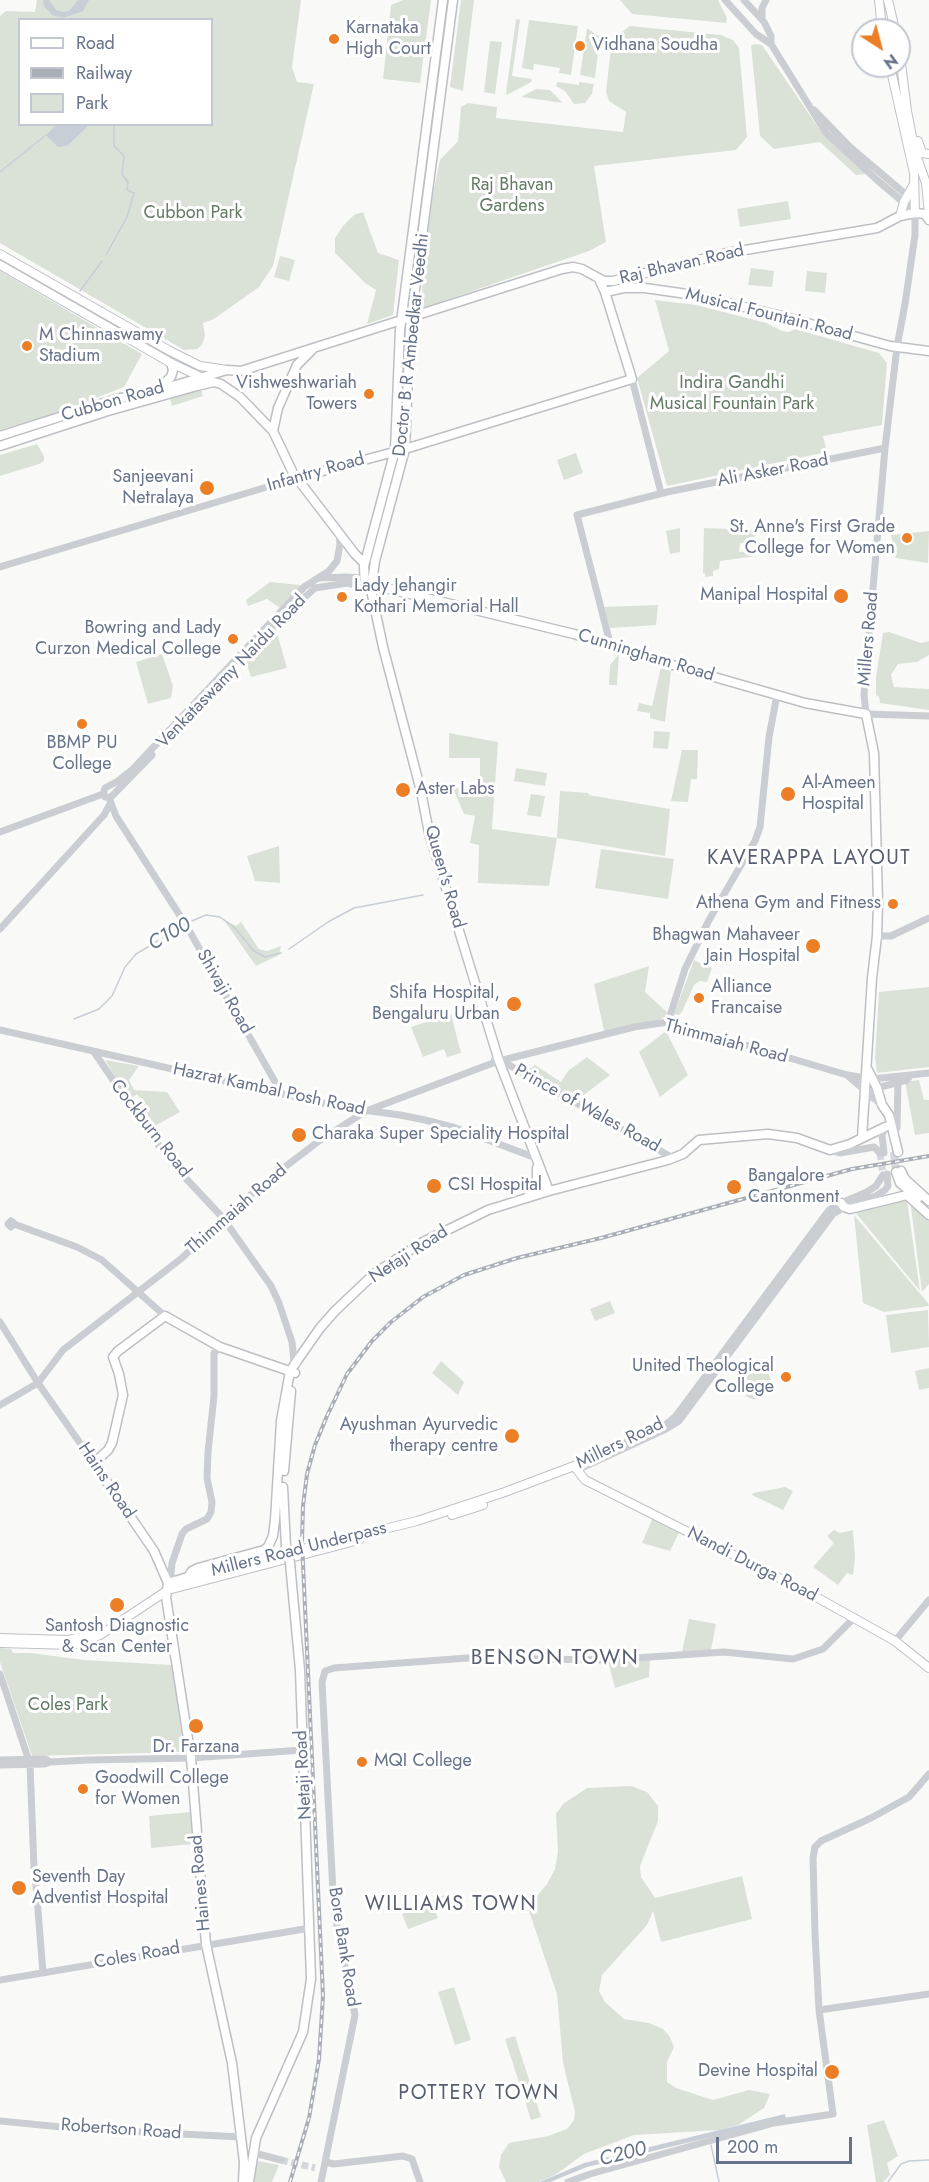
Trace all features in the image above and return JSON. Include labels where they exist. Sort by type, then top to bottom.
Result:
[{"type":"main road","name":"Doctor B R Ambedkar Veedhi","points":[[369,586],[364,563],[400,450],[401,322],[443,0]]},
{"type":"main road","name":"Doctor B R Ambedkar Veedhi","points":[[369,586],[400,450],[411,318],[453,0]]},
{"type":"main road","points":[[879,0],[881,18]]},
{"type":"main road","points":[[888,0],[892,18]]},
{"type":"main road","points":[[892,78],[915,182]]},
{"type":"main road","points":[[903,78],[915,152],[927,180],[929,214]]},
{"type":"main road","points":[[907,105],[911,110],[919,148],[922,153],[929,154]]},
{"type":"main road","points":[[910,204],[915,182],[929,164]]},
{"type":"main road","points":[[910,204],[927,180]]},
{"type":"main road","points":[[910,204],[925,214],[929,220]]},
{"type":"main road","name":"Raj Bhavan Road","points":[[316,347],[401,322],[562,269],[573,267],[582,269],[598,279],[613,281],[727,253],[877,228],[900,216],[910,204]]},
{"type":"main road","points":[[415,211],[426,212]]},
{"type":"main road","points":[[414,223],[424,224]]},
{"type":"main road","name":"Cubbon Road","points":[[0,254],[132,331],[193,363],[241,371],[316,347]]},
{"type":"main road","points":[[0,265],[171,363],[224,386],[238,395],[273,432],[290,469],[364,563],[374,565],[385,588]]},
{"type":"main road","points":[[657,270],[652,275],[652,280],[658,290]]},
{"type":"main road","points":[[598,279],[632,379]]},
{"type":"main road","name":"Musical Fountain Road","points":[[604,292],[624,288],[694,295],[897,347],[929,351]]},
{"type":"main road","points":[[416,290],[419,297],[418,308],[427,313]]},
{"type":"main road","points":[[273,432],[278,408],[297,365],[316,347]]},
{"type":"main road","points":[[256,414],[267,415],[274,407],[291,368],[288,357]]},
{"type":"main road","points":[[152,392],[169,380],[173,370],[171,363]]},
{"type":"main road","name":"Cubbon Road","points":[[0,436],[116,399],[152,392],[227,370]]},
{"type":"main road","name":"Infantry Road","points":[[297,478],[400,450],[632,379]]},
{"type":"main road","name":"Cubbon Road","points":[[0,446],[108,411],[214,382]]},
{"type":"main road","name":"Cunningham Road","points":[[369,586],[543,626],[812,705],[866,714]]},
{"type":"main road","name":"Queen's Road","points":[[369,586],[421,791],[429,833],[499,1059],[549,1191]]},
{"type":"main road","name":"Millers Road","points":[[866,714],[874,753],[877,936],[867,1067],[869,1078],[877,1088],[894,1133]]},
{"type":"main road","points":[[862,1138],[869,1078]]},
{"type":"main road","points":[[882,1105],[885,1127],[890,1133],[889,1152]]},
{"type":"main road","points":[[830,1150],[885,1127]]},
{"type":"main road","points":[[889,1152],[894,1133]]},
{"type":"main road","name":"Netaji Road","points":[[188,1577],[198,1568],[268,1547],[273,1536],[275,1520],[281,1421],[295,1365],[320,1328],[375,1273],[450,1228],[488,1210],[673,1158],[683,1154],[699,1140],[768,1134],[797,1138],[830,1150]]},
{"type":"main road","name":"Queen's Road","points":[[528,1197],[537,1178],[536,1158]]},
{"type":"main road","points":[[892,1173],[905,1179],[929,1201]]},
{"type":"main road","points":[[892,1173],[929,1209]]},
{"type":"main road","points":[[842,1205],[850,1209],[907,1195],[929,1215]]},
{"type":"main road","points":[[94,1463],[112,1443],[123,1395],[113,1357],[165,1316],[220,1347],[295,1365]]},
{"type":"main road","name":"Netaji Road","points":[[249,2182],[256,2138],[303,2032],[311,1979],[300,1670],[290,1563],[283,1520],[283,1480],[295,1365]]},
{"type":"main road","name":"Hains Road","points":[[94,1463],[154,1551],[172,1583]]},
{"type":"main road","name":"Millers Road","points":[[409,1522],[576,1468]]},
{"type":"main road","name":"Millers Road","points":[[424,1524],[518,1493],[576,1468]]},
{"type":"main road","name":"Nandi Durga Road","points":[[576,1468],[585,1480],[809,1593],[895,1641],[929,1668]]},
{"type":"main road","name":"Millers Road Underpass","points":[[188,1577],[409,1522]]},
{"type":"main road","name":"Millers Road Underpass","points":[[172,1583],[207,1579],[424,1524]]},
{"type":"main road","points":[[0,1638],[68,1640],[87,1635],[112,1623],[172,1583],[188,1577]]},
{"type":"main road","points":[[0,1643],[73,1645],[100,1635],[172,1583]]},
{"type":"main road","name":"Haines Road","points":[[172,1583],[166,1597],[191,1758],[206,1944],[232,2063],[242,2138],[243,2182]]},
{"type":"main road","points":[[242,2138],[250,2140],[256,2138]]},
{"type":"street","points":[[744,0],[764,23],[771,36],[771,44]]},
{"type":"street","points":[[756,34],[763,34],[762,8],[766,0]]},
{"type":"street","points":[[728,1],[756,34],[771,44],[826,133],[877,180],[910,204]]},
{"type":"street","name":"Millers Road","points":[[866,714],[864,694],[885,448],[897,347],[915,235],[910,204]]},
{"type":"street","points":[[632,379],[661,493]]},
{"type":"street","name":"Ali Asker Road","points":[[608,644],[609,639],[578,515],[661,493],[885,448]]},
{"type":"street","name":"Infantry Road","points":[[0,567],[297,478]]},
{"type":"street","points":[[317,578],[329,571],[336,561],[340,544],[339,533]]},
{"type":"street","name":"Venkataswamy Naidu Road","points":[[109,795],[303,588],[317,578],[345,577],[369,586]]},
{"type":"street","name":"Venkataswamy Naidu Road","points":[[109,795],[138,771],[274,625],[307,594],[315,588],[347,583],[369,586]]},
{"type":"street","points":[[668,1022],[685,969],[702,932],[755,841],[760,827],[769,737],[777,695]]},
{"type":"street","name":"Cunningham Road","points":[[866,714],[929,716]]},
{"type":"street","points":[[0,832],[109,795]]},
{"type":"street","points":[[0,930],[104,815],[109,795]]},
{"type":"street","name":"Shivaji Road","points":[[109,795],[274,1076],[282,1094]]},
{"type":"street","points":[[877,936],[891,936],[929,918]]},
{"type":"street","name":"Thimmaiah Road","points":[[0,1405],[38,1383],[63,1350],[186,1255],[223,1218],[319,1142],[366,1111],[499,1059],[668,1022],[847,1075],[869,1078],[905,1074],[910,1076]]},
{"type":"street","name":"Hazrat Kambal Posh Road","points":[[0,1030],[282,1094],[366,1111],[400,1115],[456,1128],[536,1158]]},
{"type":"street","name":"Cockburn Road","points":[[94,1052],[148,1133],[172,1163],[223,1218],[271,1286],[279,1302],[292,1342],[295,1365]]},
{"type":"street","points":[[104,1069],[104,1062],[108,1056]]},
{"type":"street","name":"Prince of Wales Road","points":[[499,1059],[673,1158]]},
{"type":"street","points":[[868,1094],[877,1088],[907,1080],[910,1076],[929,1073]]},
{"type":"street","name":"Thimmaiah Road","points":[[847,1075],[882,1105]]},
{"type":"street","points":[[894,1133],[897,1128],[898,1082]]},
{"type":"street","points":[[394,1099],[394,1107],[400,1115]]},
{"type":"street","points":[[830,1150],[840,1153],[874,1147],[889,1152]]},
{"type":"street","points":[[842,1205],[866,1200],[885,1190],[892,1173]]},
{"type":"street","name":"Millers Road","points":[[576,1468],[628,1444],[675,1417],[832,1214],[842,1205]]},
{"type":"street","points":[[0,1229],[11,1225],[77,1248],[102,1260],[165,1316]]},
{"type":"street","name":"Hains Road","points":[[0,1322],[38,1383],[94,1463]]},
{"type":"street","points":[[172,1583],[182,1534],[186,1529],[207,1519],[211,1512],[212,1502],[207,1478],[208,1452],[214,1396],[214,1353],[220,1347]]},
{"type":"street","points":[[895,1641],[929,1600]]},
{"type":"street","name":"Bore Bank Road","points":[[321,2182],[355,2015],[334,1911],[322,1682],[325,1671],[334,1668],[467,1658],[606,1660],[724,1652],[793,1659],[823,1649],[854,1620]]},
{"type":"street","points":[[0,1674],[29,1762],[34,1870],[43,1973]]},
{"type":"street","points":[[0,1765],[46,1759],[50,1762],[191,1758],[302,1750]]},
{"type":"street","points":[[0,1760],[29,1762]]},
{"type":"street","points":[[568,2182],[774,2123],[833,2114],[819,2010],[813,1858],[815,1847],[821,1841],[909,1797],[929,1774]]},
{"type":"street","name":"Coles Road","points":[[0,1980],[310,1928]]},
{"type":"street","points":[[819,2010],[929,1994]]},
{"type":"street","name":"Robertson Road","points":[[0,2121],[82,2129],[242,2138]]},
{"type":"street","points":[[254,2153],[281,2160]]},
{"type":"street","points":[[315,2168],[403,2156],[412,2159],[420,2182]]},
{"type":"green space","name":"Cubbon Park","points":[[37,0],[301,0],[292,67],[297,82],[314,84],[273,266],[259,287],[214,319],[203,323],[205,336],[202,345],[197,349],[184,350],[0,243],[0,16],[6,11],[35,12]]},
{"type":"green space","points":[[403,0],[431,0],[420,83],[383,79],[391,5]]},
{"type":"green space","points":[[461,0],[474,0],[463,91],[450,87]]},
{"type":"green space","points":[[620,0],[718,0],[727,18],[726,23],[632,14]]},
{"type":"green space","points":[[516,19],[520,20],[512,76],[532,79],[531,82],[507,95],[506,93]]},
{"type":"green space","points":[[529,20],[578,26],[571,75],[559,73],[560,68],[534,64],[533,70],[522,68]]},
{"type":"green space","name":"Raj Bhavan Gardens","points":[[630,26],[721,35],[733,40],[739,48],[747,137],[736,150],[594,166],[606,242],[589,251],[423,308],[422,276],[433,193],[440,160],[458,141],[461,107],[468,103],[497,107],[496,118],[623,132],[626,112],[609,101],[606,92],[612,40]]},
{"type":"green space","points":[[587,28],[600,37],[595,78],[580,75]]},
{"type":"green space","points":[[490,41],[502,42],[495,94],[484,92]]},
{"type":"green space","points":[[751,45],[762,45],[822,133],[866,174],[856,175],[820,142],[774,149],[760,136]]},
{"type":"green space","points":[[557,82],[579,85],[579,82],[594,84],[592,94],[585,103],[574,104],[565,91],[556,86]]},
{"type":"green space","points":[[536,89],[550,90],[563,103],[521,97]]},
{"type":"green space","points":[[788,201],[791,219],[740,227],[737,209]]},
{"type":"green space","points":[[363,212],[378,253],[399,260],[393,315],[367,324],[376,290],[365,283],[335,253],[335,238],[343,226],[354,215]]},
{"type":"green space","points":[[280,256],[295,260],[289,281],[274,277]]},
{"type":"green space","points":[[751,268],[774,271],[772,287],[748,285]]},
{"type":"green space","points":[[0,271],[142,354],[124,387],[65,410],[0,430]]},
{"type":"green space","points":[[807,271],[827,273],[825,293],[805,291]]},
{"type":"green space","name":"Indira Gandhi Musical Fountain Park","points":[[655,300],[696,305],[766,323],[782,331],[789,332],[795,329],[879,353],[887,363],[882,425],[823,436],[827,452],[667,486],[637,378],[669,351]]},
{"type":"green space","points":[[201,389],[203,396],[172,406],[170,399]]},
{"type":"green space","points":[[37,444],[44,456],[44,461],[0,476],[0,455]]},
{"type":"green space","points":[[576,453],[583,473],[564,480],[557,460]]},
{"type":"green space","points":[[680,528],[680,552],[670,554],[666,531]]},
{"type":"green space","points":[[704,528],[755,530],[754,544],[740,543],[739,552],[755,551],[756,556],[720,561],[719,569],[713,571],[713,576],[705,577],[703,573]]},
{"type":"green space","points":[[929,531],[928,563],[896,558],[891,535]]},
{"type":"green space","points":[[270,582],[301,585],[280,608],[267,599],[248,606],[246,600]]},
{"type":"green space","points":[[658,605],[656,625],[610,628],[604,607]]},
{"type":"green space","points":[[276,629],[287,668],[251,677],[246,661]]},
{"type":"green space","points":[[889,632],[921,643],[929,641],[929,655],[917,662],[898,664],[891,675],[894,687],[929,689],[929,710],[880,703],[876,695],[876,677],[883,633]]},
{"type":"green space","points":[[162,654],[173,686],[171,698],[148,704],[136,662]]},
{"type":"green space","points":[[619,654],[617,685],[609,685],[610,665]]},
{"type":"green space","points":[[661,667],[671,671],[665,722],[650,718],[650,713],[637,711],[639,703],[652,706]]},
{"type":"green space","points":[[654,731],[670,732],[668,749],[653,748]]},
{"type":"green space","points":[[449,733],[498,742],[492,829],[557,838],[549,886],[478,883],[479,845],[470,843],[475,816],[464,814],[453,788],[480,787],[480,758],[449,758]]},
{"type":"green space","points":[[682,750],[698,750],[697,779],[691,779],[688,802],[671,801]]},
{"type":"green space","points":[[516,768],[547,773],[545,786],[514,781]]},
{"type":"green space","points":[[560,791],[588,793],[670,809],[665,856],[557,838]]},
{"type":"green space","points":[[531,794],[545,796],[541,817],[527,815]]},
{"type":"green space","points":[[279,846],[280,883],[255,881],[247,856]]},
{"type":"green space","points":[[601,849],[674,859],[668,899],[595,888]]},
{"type":"green space","points":[[223,919],[236,926],[241,922],[259,949],[267,951],[281,946],[279,955],[256,966]]},
{"type":"green space","points":[[694,960],[712,968],[707,982],[700,981],[694,985],[682,1012],[679,1015],[674,1014]]},
{"type":"green space","points":[[649,966],[645,992],[667,1012],[666,1016],[659,1020],[604,1031],[594,984]]},
{"type":"green space","points":[[929,987],[929,1067],[877,1073],[875,1057],[879,992]]},
{"type":"green space","points":[[451,1014],[461,1053],[447,1057],[444,1049],[423,1057],[411,1027]]},
{"type":"green space","points":[[666,1031],[688,1075],[660,1097],[639,1052]]},
{"type":"green space","points":[[587,1057],[610,1075],[576,1101],[525,1072],[535,1065],[561,1082],[568,1071]]},
{"type":"green space","points":[[105,1060],[139,1066],[129,1080],[134,1090],[167,1092],[180,1112],[155,1126],[146,1113],[149,1111],[137,1094],[129,1100]]},
{"type":"green space","points":[[919,1080],[924,1100],[929,1100],[929,1133],[915,1135],[905,1082]]},
{"type":"green space","points":[[907,1200],[920,1291],[855,1212]]},
{"type":"green space","points":[[910,1200],[929,1218],[929,1284],[922,1292]]},
{"type":"green space","points":[[854,1215],[929,1306],[884,1312],[863,1303]]},
{"type":"green space","points":[[610,1301],[615,1313],[595,1321],[590,1309]]},
{"type":"green space","points":[[928,1310],[929,1347],[891,1353],[886,1315]]},
{"type":"green space","points":[[441,1361],[464,1382],[458,1395],[432,1373]]},
{"type":"green space","points":[[755,1367],[767,1371],[771,1383],[767,1395],[755,1399],[743,1395],[739,1383],[743,1371]]},
{"type":"green space","points":[[929,1368],[929,1388],[919,1390],[915,1371]]},
{"type":"green space","points":[[785,1487],[793,1491],[783,1510],[752,1495],[753,1493]]},
{"type":"green space","points":[[653,1517],[680,1531],[670,1551],[642,1543]]},
{"type":"green space","points":[[834,1530],[840,1533],[853,1530],[855,1557],[853,1575],[847,1573],[838,1585],[813,1567],[834,1543],[827,1536]]},
{"type":"green space","points":[[689,1619],[716,1624],[711,1650],[682,1652]]},
{"type":"green space","name":"Coles Park","points":[[0,1648],[11,1649],[13,1653],[172,1665],[184,1752],[32,1756],[0,1662]]},
{"type":"green space","points":[[650,1660],[649,1677],[615,1688],[608,1661]]},
{"type":"green space","points":[[631,1786],[647,1792],[658,1806],[658,1821],[640,1866],[641,1877],[655,1898],[742,1876],[752,1919],[661,1942],[653,1911],[647,1925],[602,1975],[599,1991],[605,2002],[624,2019],[649,2023],[663,2029],[670,2037],[674,2047],[667,2062],[667,2082],[676,2088],[713,2100],[749,2090],[770,2094],[764,2108],[738,2125],[720,2130],[634,2135],[584,2154],[555,2175],[539,2182],[506,2182],[499,2167],[501,2155],[509,2143],[548,2136],[567,2129],[574,2120],[575,2112],[563,2063],[557,1994],[529,1911],[530,1904],[547,1884],[555,1869],[558,1852],[556,1814],[563,1804],[587,1788]]},
{"type":"green space","points":[[190,1812],[193,1844],[151,1848],[149,1816]]},
{"type":"green space","points":[[447,1894],[449,1899],[433,1906],[438,1918],[408,1929],[402,1914]]},
{"type":"green space","points":[[454,1987],[471,2040],[455,2045],[438,1992]]},
{"type":"green space","points":[[515,2036],[541,2117],[531,2120],[505,2039]]},
{"type":"green space","points":[[884,2120],[898,2156],[887,2163],[890,2175],[883,2182],[876,2182],[867,2125]]},
{"type":"green space","points":[[258,2161],[279,2165],[272,2182],[253,2182]]},
{"type":"water","points":[[43,0],[49,0],[56,10],[62,12],[69,11],[78,0],[89,0],[83,11],[63,18],[52,15],[44,6]]},
{"type":"water","points":[[55,126],[88,126],[67,146],[58,147],[46,135]]},
{"type":"water","points":[[785,2114],[786,2119],[587,2167],[550,2182],[540,2182],[584,2163]]},
{"type":"waterway","points":[[106,255],[127,217],[134,193],[127,190],[128,182],[122,174],[124,156],[114,146],[114,126]]},
{"type":"waterway","points":[[0,172],[46,135]]},
{"type":"waterway","points":[[80,291],[102,261]]},
{"type":"waterway","name":"C100","points":[[289,949],[328,922],[354,908],[423,895]]},
{"type":"waterway","name":"C100","points":[[187,923],[206,915],[220,917],[235,928],[254,951],[265,957],[281,953]]},
{"type":"waterway","name":"C100","points":[[74,1019],[99,1009],[112,996],[125,967],[136,954],[183,926]]},
{"type":"waterway","name":"C200","points":[[711,2145],[719,2182]]},
{"type":"waterway","name":"C200","points":[[888,2182],[901,2164],[909,2161],[929,2160]]},
{"type":"tunnel","points":[[894,1152],[896,1172]]},
{"type":"tunnel","points":[[880,1153],[883,1175]]},
{"type":"tunnel","points":[[281,2160],[315,2168]]},
{"type":"railway","points":[[290,2182],[309,2118],[319,2059],[323,1996],[302,1542],[303,1506],[307,1474],[315,1445],[347,1374],[372,1341],[391,1322],[423,1297],[464,1275],[517,1258],[601,1238],[852,1169],[929,1156]]},
{"type":"place","name":"Karnataka High Court","points":[[334,39]]},
{"type":"place","name":"Vidhana Soudha","points":[[580,46]]},
{"type":"place","name":"M Chinnaswamy Stadium","points":[[27,346]]},
{"type":"place","name":"Vishweshwariah Towers","points":[[369,394]]},
{"type":"place","name":"Sanjeevani Netralaya","points":[[207,488]]},
{"type":"place","name":"St. Anne's First Grade College for Women","points":[[907,538]]},
{"type":"place","name":"Manipal Hospital","points":[[841,596]]},
{"type":"place","name":"Lady Jehangir Kothari Memorial Hall","points":[[342,597]]},
{"type":"place","name":"Bowring and Lady Curzon Medical College","points":[[233,639]]},
{"type":"place","name":"BBMP PU College","points":[[82,724]]},
{"type":"place","name":"Aster Labs","points":[[403,790]]},
{"type":"place","name":"Al-Ameen Hospital","points":[[788,794]]},
{"type":"place","name":"Athena Gym and Fitness","points":[[893,904]]},
{"type":"place","name":"Bhagwan Mahaveer Jain Hospital","points":[[813,946]]},
{"type":"place","name":"Alliance Francaise","points":[[699,998]]},
{"type":"place","name":"Shifa Hospital, Bengaluru Urban","points":[[514,1004]]},
{"type":"place","name":"Charaka Super Speciality Hospital","points":[[299,1135]]},
{"type":"place","name":"CSI Hospital","points":[[434,1186]]},
{"type":"place","name":"Bangalore Cantonment","points":[[734,1187]]},
{"type":"place","name":"United Theological College","points":[[786,1377]]},
{"type":"place","name":"Ayushman Ayurvedic therapy centre","points":[[512,1436]]},
{"type":"place","name":"Santosh Diagnostic & Scan Center","points":[[117,1605]]},
{"type":"place","name":"Dr. Farzana","points":[[196,1726]]},
{"type":"place","name":"MQI College","points":[[362,1762]]},
{"type":"place","name":"Goodwill College for Women","points":[[83,1789]]},
{"type":"place","name":"Seventh Day Adventist Hospital","points":[[19,1888]]},
{"type":"place","name":"Devine Hospital","points":[[832,2072]]},
{"type":"district","name":"KAVERAPPA LAYOUT","points":[[809,859]]},
{"type":"district","name":"BENSON TOWN","points":[[555,1659]]},
{"type":"district","name":"WILLIAMS TOWN","points":[[451,1905]]},
{"type":"district","name":"POTTERY TOWN","points":[[479,2094]]}]
